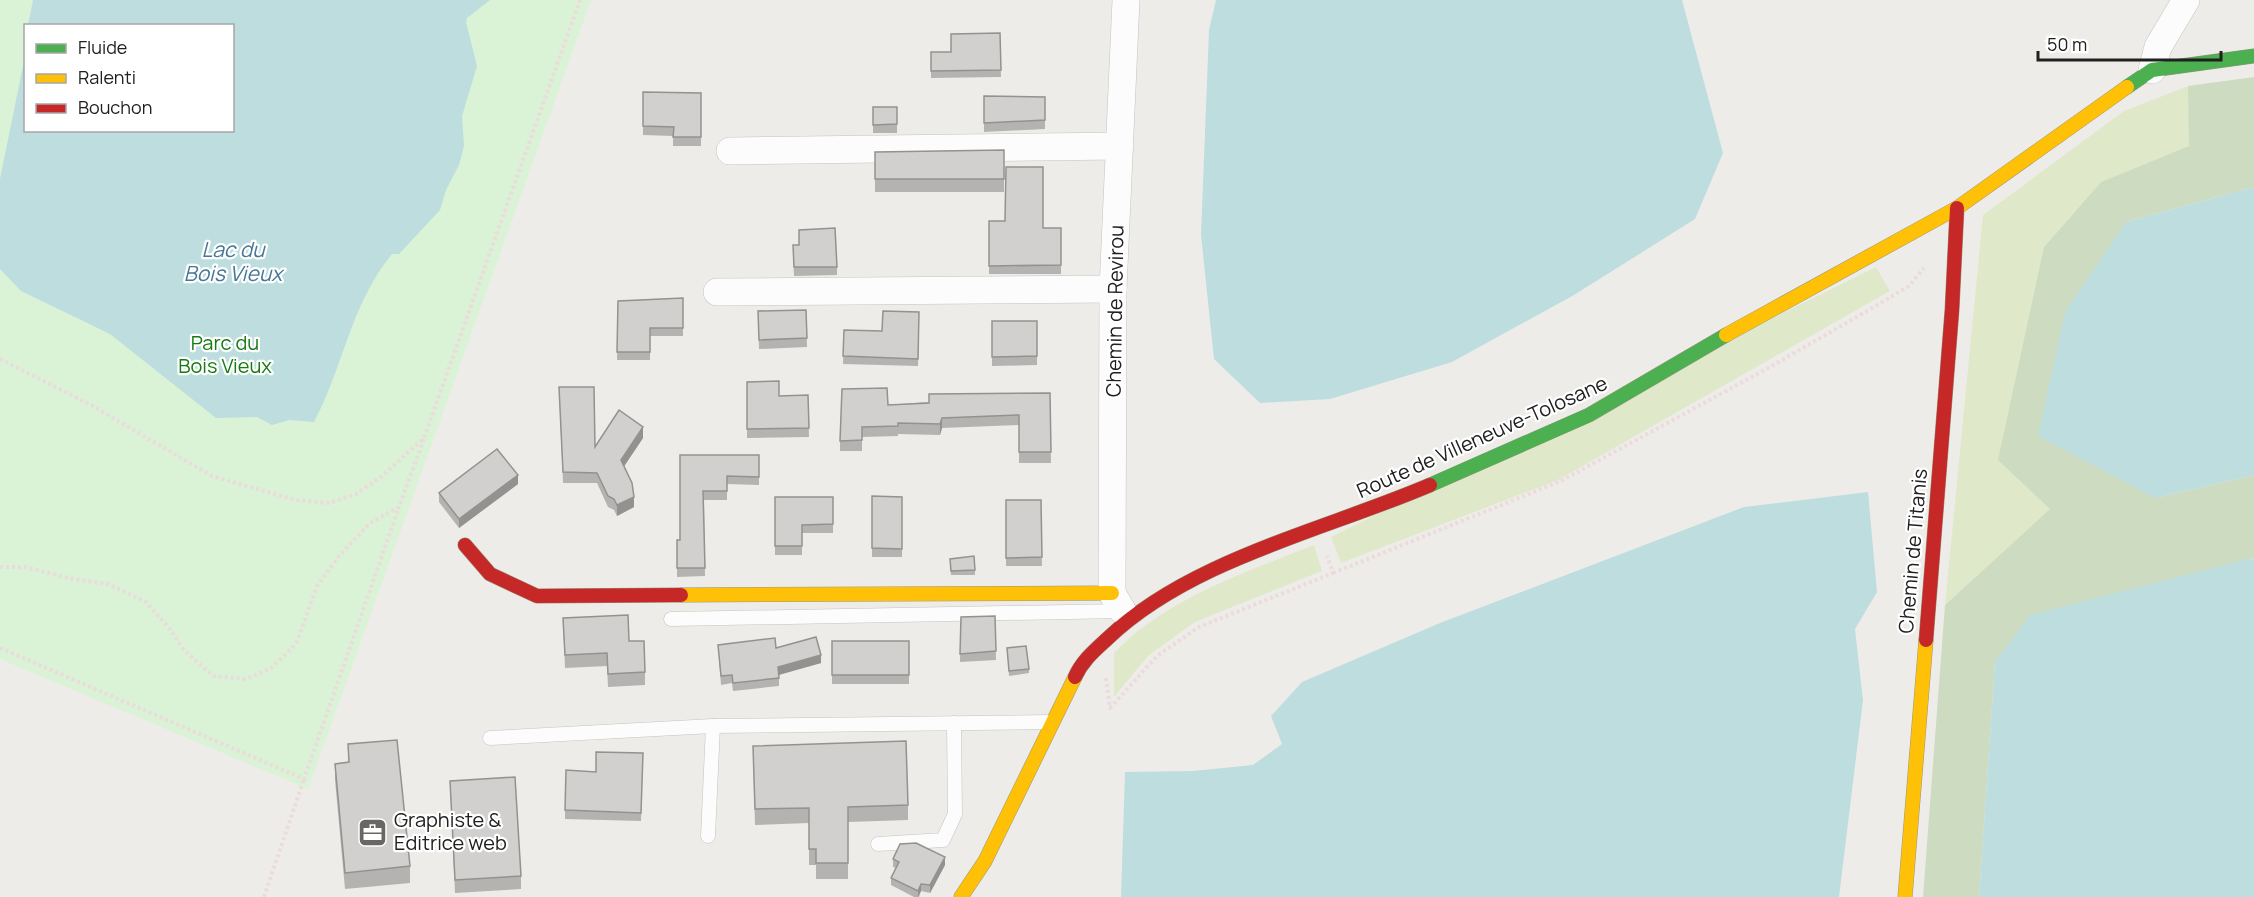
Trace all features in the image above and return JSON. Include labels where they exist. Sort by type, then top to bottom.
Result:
[{"type":"street","name":"Chemin de Revirou","points":[[1121,607],[1113,289],[1126,0]]},
{"type":"street","points":[[2152,70],[2158,47],[2186,0]]},
{"type":"street","name":"Route de Villeneuve-Tolosane","points":[[961,897],[985,861],[1081,664],[1102,645],[1121,607],[1399,498],[1588,415],[1761,315],[1957,208],[2152,70],[2254,56]]},
{"type":"street","points":[[730,151],[1120,146]]},
{"type":"street","name":"Chemin de Titanis","points":[[1905,897],[1957,208]]},
{"type":"street","points":[[717,292],[1113,289]]},
{"type":"street","points":[[465,545],[490,574],[537,596],[1121,607]]},
{"type":"lane","points":[[671,619],[1121,607]]},
{"type":"lane","points":[[490,738],[713,726],[1053,722]]},
{"type":"lane","points":[[878,844],[943,840],[955,814],[954,723]]},
{"type":"lane","points":[[708,836],[713,726]]},
{"type":"path","points":[[264,897],[399,507],[580,0]]},
{"type":"path","points":[[1102,645],[1110,708],[1157,656],[1198,627],[1562,481],[1770,367],[1909,286],[1956,237]]},
{"type":"path","points":[[0,359],[115,418],[212,476],[295,500],[329,503],[356,494],[381,477],[424,438]]},
{"type":"path","points":[[0,567],[25,567],[73,579],[108,584],[146,602],[169,628],[184,650],[213,676],[246,679],[270,669],[296,644],[317,586],[339,556],[370,523],[399,507]]},
{"type":"path","points":[[1317,529],[1333,573]]},
{"type":"path","points":[[0,648],[304,779]]},
{"type":"green space","name":"Parc du Bois Vieux","points":[[0,0],[591,0],[308,789],[0,659]]},
{"type":"green space","points":[[2254,77],[2254,187],[2126,222],[2155,498],[2254,475],[2254,559],[2251,558],[1995,662],[1979,897],[1923,897],[1945,605],[2050,509],[1998,460],[2044,247],[2101,182],[2189,146],[2188,86]]},
{"type":"green space","points":[[2188,86],[2190,146],[2101,182],[2044,247],[2051,509],[1945,605],[1983,215],[2124,111]]},
{"type":"green space","points":[[1876,267],[1890,291],[1558,480],[1341,563],[1331,537]]},
{"type":"green space","points":[[1314,545],[1322,571],[1195,622],[1148,656],[1114,697],[1114,653],[1135,634],[1182,602],[1208,589]]},
{"type":"water","name":"Lac du Bois Vieux","points":[[33,0],[490,0],[467,18],[466,22],[477,66],[462,116],[464,146],[459,165],[446,190],[440,210],[399,254],[392,254],[366,294],[314,422],[289,420],[272,425],[257,417],[216,418],[110,334],[21,291],[0,269],[0,179],[24,61],[24,132],[234,132],[234,24],[28,24]]},
{"type":"water","points":[[1216,0],[1682,0],[1723,153],[1695,219],[1574,295],[1452,362],[1330,399],[1260,403],[1214,359],[1201,235],[1209,30]]},
{"type":"water","points":[[2254,187],[2254,475],[2155,498],[2038,436],[2065,312],[2126,222]]},
{"type":"water","points":[[1868,492],[1877,592],[1855,629],[1863,700],[1839,897],[1121,897],[1125,772],[1193,771],[1253,765],[1282,744],[1271,716],[1302,682],[1440,623],[1744,507]]},
{"type":"water","points":[[2252,558],[2254,560],[2254,897],[1979,897],[1995,662],[2030,615]]},
{"type":"building","points":[[1000,33],[1001,70],[931,71],[931,52],[951,52],[951,34]]},
{"type":"building","points":[[643,92],[701,93],[701,137],[673,137],[674,127],[643,126]]},
{"type":"building","points":[[984,96],[1045,97],[1045,120],[984,123]]},
{"type":"building","points":[[873,107],[897,107],[897,124],[873,125]]},
{"type":"building","points":[[1004,150],[1004,179],[875,179],[875,152]]},
{"type":"building","points":[[1006,167],[1043,167],[1043,228],[1061,228],[1061,265],[989,266],[989,221],[1005,221]]},
{"type":"building","points":[[835,228],[837,267],[794,267],[793,245],[799,245],[799,230]]},
{"type":"building","points":[[683,298],[683,328],[650,328],[650,352],[617,352],[618,301]]},
{"type":"building","points":[[806,310],[807,338],[759,340],[758,311]]},
{"type":"building","points":[[883,311],[919,312],[918,359],[843,356],[844,330],[882,331]]},
{"type":"building","points":[[992,321],[1037,321],[1037,356],[992,357]]},
{"type":"building","points":[[779,381],[779,396],[808,395],[809,428],[747,429],[747,382]]},
{"type":"building","points":[[559,387],[594,387],[595,447],[619,410],[643,427],[621,460],[632,483],[634,497],[617,505],[614,499],[608,496],[597,473],[563,472]]},
{"type":"building","points":[[887,388],[888,405],[929,403],[929,394],[1050,393],[1051,452],[1019,452],[1019,415],[942,418],[940,424],[898,423],[898,426],[862,427],[862,440],[840,441],[842,389]]},
{"type":"building","points":[[497,449],[518,475],[459,519],[439,493]]},
{"type":"building","points":[[680,455],[759,455],[759,477],[727,476],[727,491],[703,491],[705,568],[677,568],[677,540],[680,540]]},
{"type":"building","points":[[872,496],[902,497],[902,549],[872,548]]},
{"type":"building","points":[[775,497],[833,497],[833,524],[802,525],[802,546],[775,546]]},
{"type":"building","points":[[1006,500],[1041,500],[1042,557],[1006,558]]},
{"type":"building","points":[[974,556],[975,570],[951,571],[950,559]]},
{"type":"building","points":[[628,615],[629,641],[644,641],[645,672],[608,674],[607,653],[565,655],[563,618]]},
{"type":"building","points":[[995,616],[996,651],[960,654],[961,617]]},
{"type":"building","points":[[816,637],[821,655],[778,667],[779,678],[733,683],[732,675],[721,676],[718,645],[775,638],[776,648]]},
{"type":"building","points":[[832,641],[909,641],[909,675],[832,675]]},
{"type":"building","points":[[1026,646],[1029,669],[1009,671],[1007,648]]},
{"type":"building","name":"Graphiste & Editrice web","points":[[397,740],[410,866],[345,873],[335,764],[349,762],[348,744]]},
{"type":"building","points":[[906,741],[908,805],[848,807],[848,863],[816,863],[816,849],[809,849],[809,808],[755,809],[753,746]]},
{"type":"building","points":[[596,752],[643,753],[641,813],[565,810],[566,770],[596,772]]},
{"type":"building","points":[[515,777],[521,876],[455,880],[450,781]]},
{"type":"building","points":[[916,843],[945,857],[930,885],[921,884],[918,891],[891,878],[899,862],[893,859],[900,844]]},
{"type":"traffic: fast","points":[[2127,87],[2152,70],[2254,56]]},
{"type":"traffic: fast","points":[[1430,485],[1589,415],[1726,335]]},
{"type":"traffic: slow","points":[[1726,335],[1957,208],[2127,87]]},
{"type":"traffic: slow","points":[[681,595],[1112,593]]},
{"type":"traffic: slow","points":[[1905,897],[1926,640]]},
{"type":"traffic: slow","points":[[961,897],[985,861],[1075,677]]},
{"type":"traffic: jam","points":[[1926,640],[1952,310],[1957,208]]},
{"type":"traffic: jam","points":[[1075,677],[1085,661],[1107,639],[1140,612],[1177,588],[1260,549],[1430,485]]},
{"type":"traffic: jam","points":[[465,545],[490,574],[537,596],[681,595]]},
{"type":"place","name":"Graphiste & Editrice web","points":[[373,832]]}]
